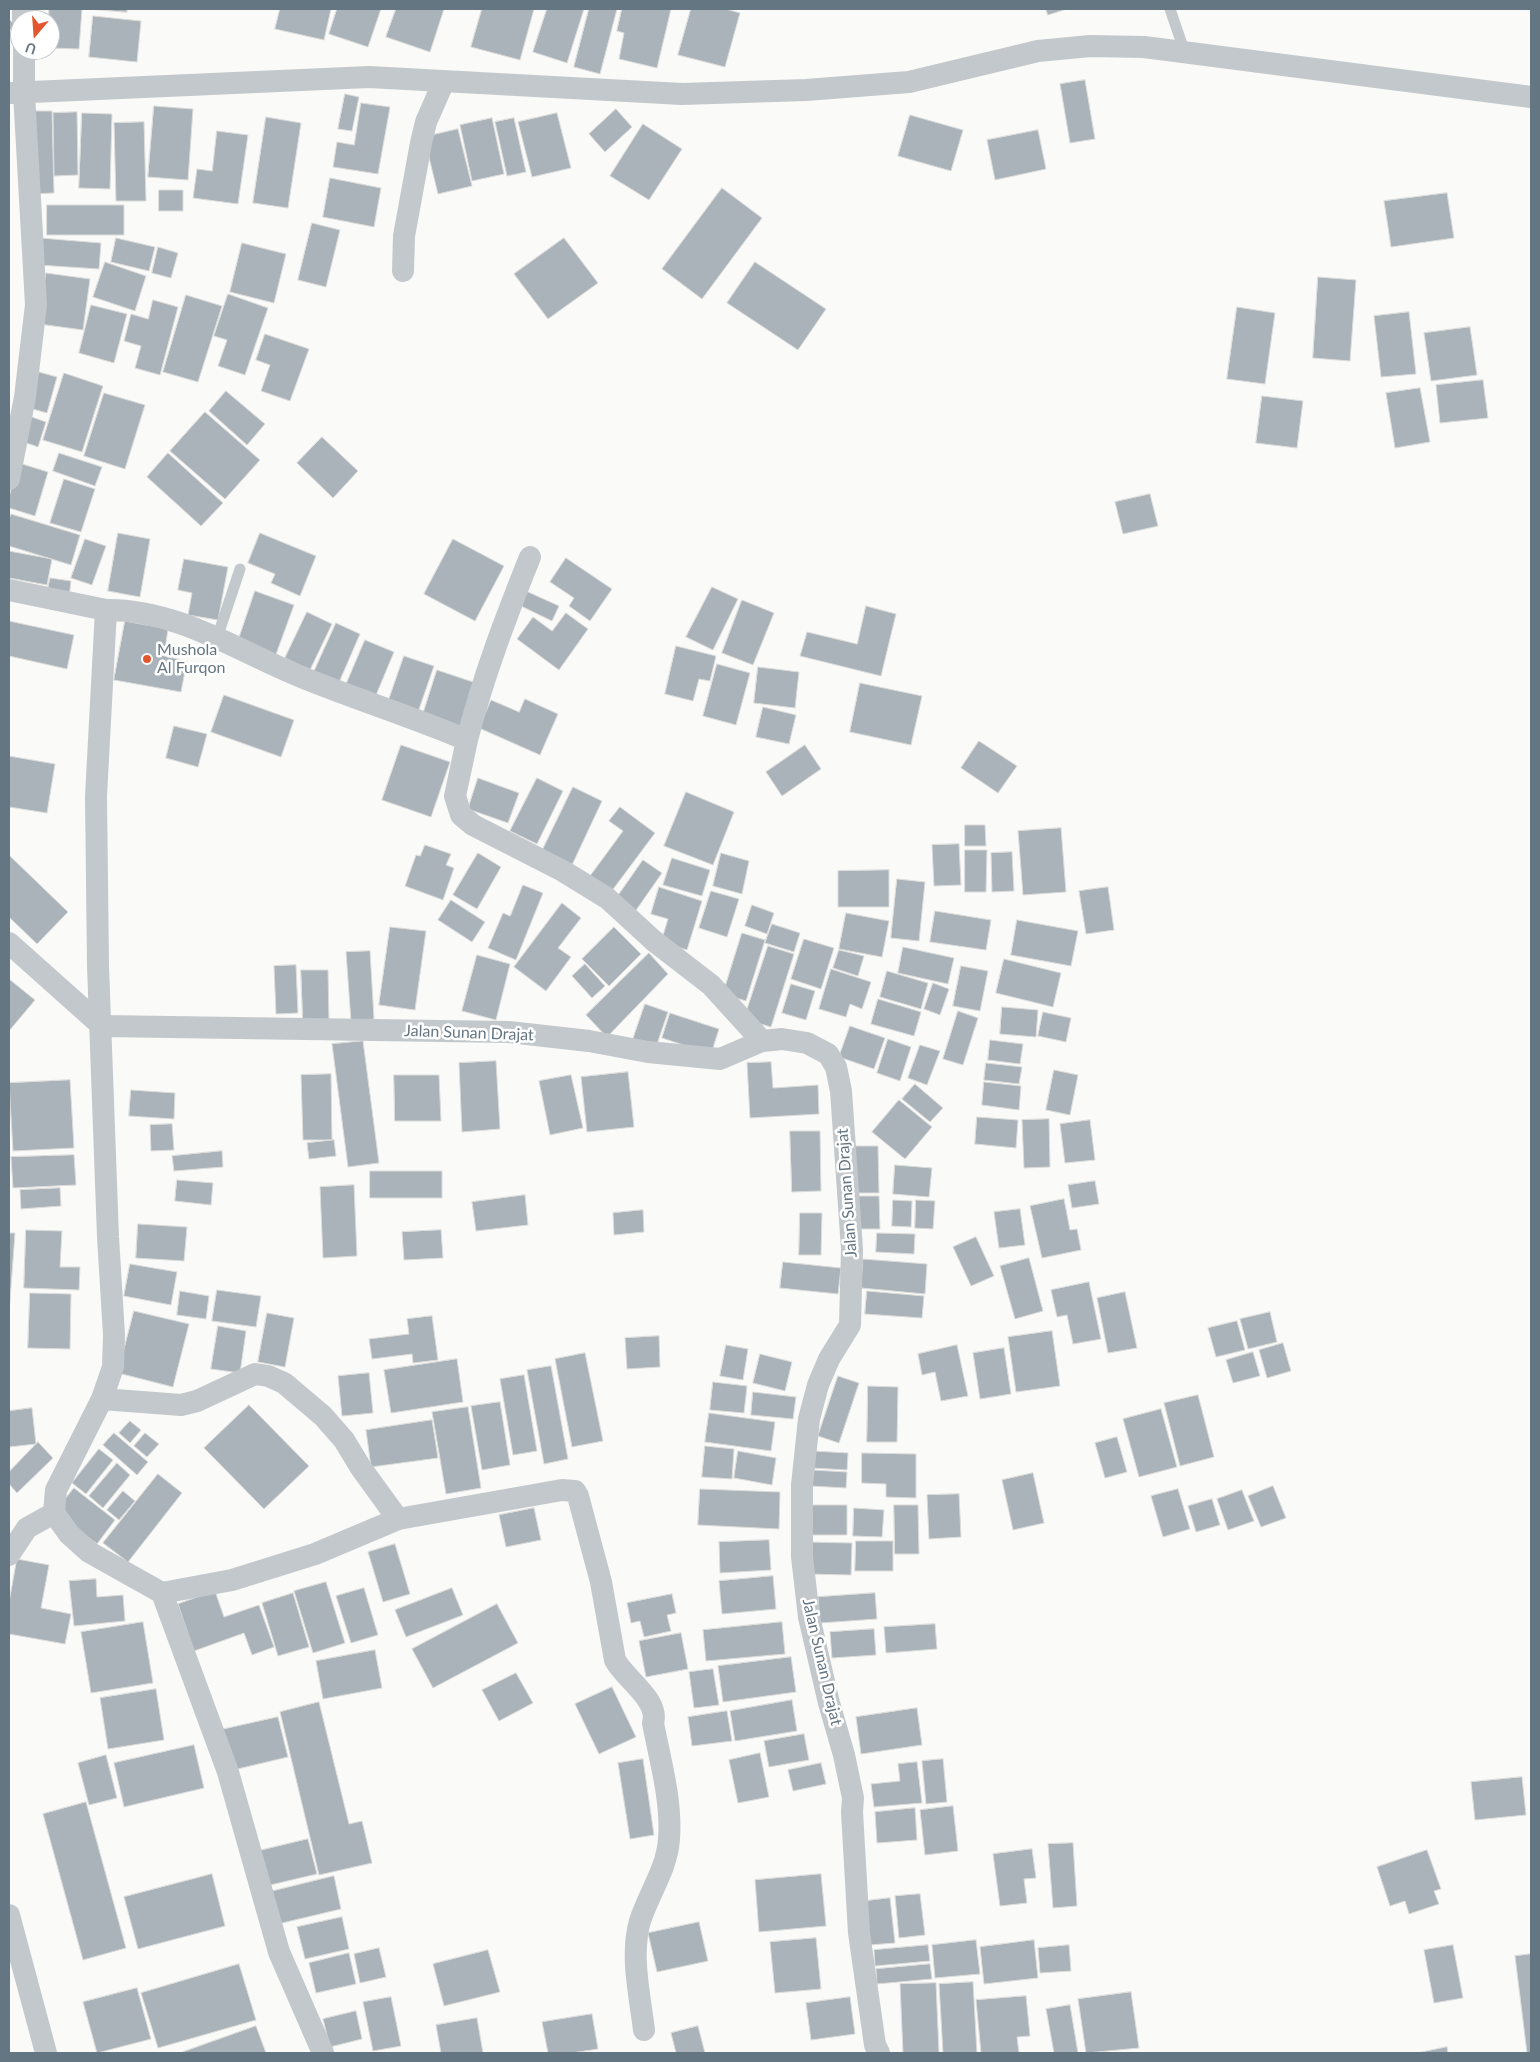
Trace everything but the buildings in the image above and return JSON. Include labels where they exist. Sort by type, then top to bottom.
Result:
[{"type":"street","points":[[16,93],[369,77],[682,94],[787,90],[909,82],[1046,50],[1090,46],[1144,47],[1531,97]]},
{"type":"street","points":[[9,479],[26,397],[36,305],[16,93],[22,60]]},
{"type":"street","points":[[403,271],[404,236],[421,143],[426,122],[444,81]]},
{"type":"street","points":[[530,557],[498,641],[467,740],[455,796],[461,815],[473,825],[563,871],[607,898],[654,941],[711,985],[762,1041]]},
{"type":"street","points":[[9,590],[106,610],[122,610],[170,618],[201,630],[303,678],[467,740]]},
{"type":"street","points":[[106,610],[96,796],[98,966],[102,1026],[108,1237],[114,1336],[113,1367],[102,1400],[56,1490],[54,1513],[68,1534],[89,1552],[162,1593],[232,1580],[296,1559],[398,1519],[562,1490],[576,1492],[601,1582],[615,1660],[619,1669],[638,1685],[654,1714],[653,1723],[667,1799],[669,1839],[666,1858],[641,1919],[637,1935],[638,1981],[644,2030]]},
{"type":"street","points":[[9,943],[102,1026]]},
{"type":"street","name":"Jalan Sunan Drajat","points":[[102,1026],[509,1032],[589,1041],[648,1052],[720,1059],[762,1041],[782,1039],[807,1044],[828,1054],[836,1067],[841,1091],[852,1249],[850,1325],[829,1359],[818,1386],[809,1420],[802,1485],[802,1557],[809,1617],[853,1798],[852,1820],[859,1934],[875,2045],[879,2053]]},
{"type":"street","points":[[102,1400],[181,1405],[197,1401],[255,1374],[268,1376],[284,1383],[323,1416],[344,1440],[361,1468],[398,1519]]},
{"type":"street","points":[[9,1555],[27,1528],[54,1513]]},
{"type":"street","points":[[162,1593],[228,1772],[279,1952],[323,2053]]},
{"type":"street","points":[[9,1915],[46,2053]]},
{"type":"lane","points":[[1170,9],[1185,53]]},
{"type":"lane","points":[[217,638],[240,569]]},
{"type":"place","name":"Mushola Al Furqon","points":[[147,659]]}]
